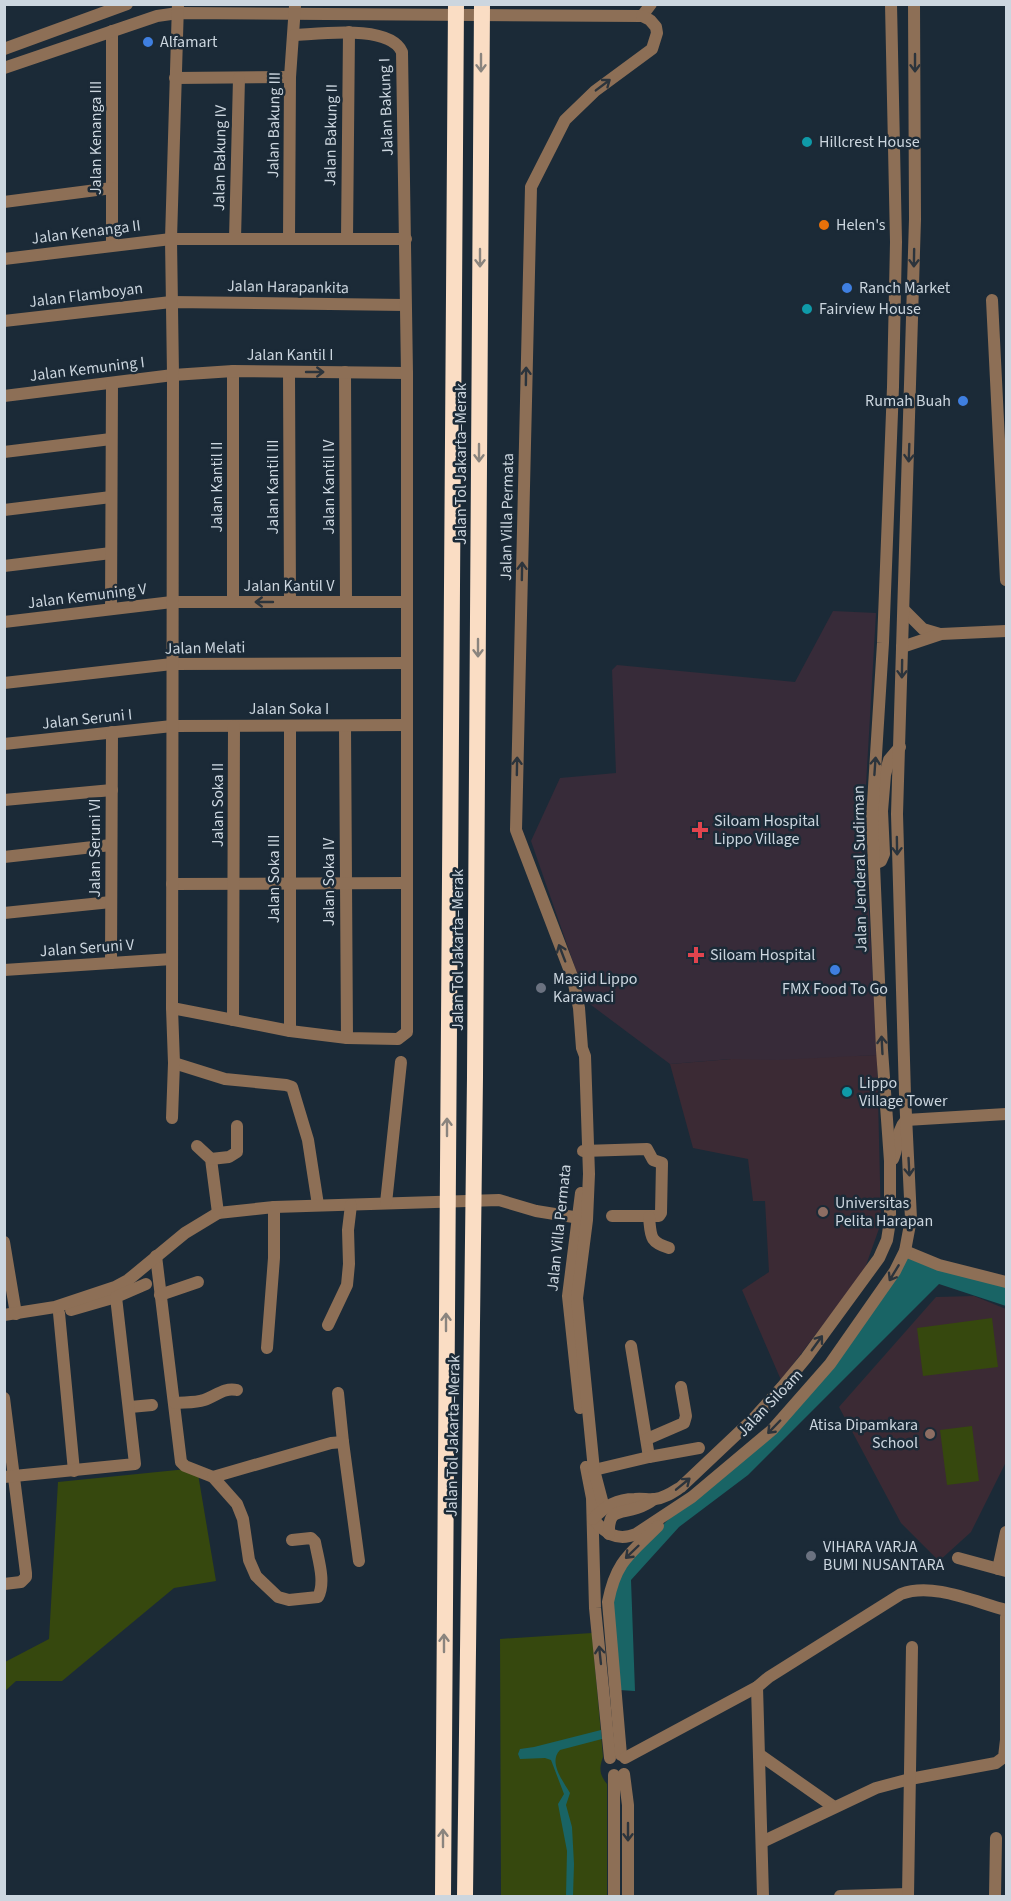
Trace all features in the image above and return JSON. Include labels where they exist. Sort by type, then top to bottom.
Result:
[{"type":"highway","name":"Jalan Tol Jakarta–Merak","points":[[443,1896],[456,4]]},
{"type":"highway","name":"Jalan Tol Jakarta–Merak","points":[[465,1896],[475,1066],[482,4]]},
{"type":"street","points":[[4,49],[127,4]]},
{"type":"street","points":[[642,16],[652,4]]},
{"type":"street","name":"Jalan Villa Permata","points":[[604,1508],[594,1470],[577,1298],[586,1151],[585,1056],[582,1048],[579,1008],[573,979],[516,830],[531,187],[564,120],[595,91],[652,48],[657,33],[652,4]]},
{"type":"street","name":"Jalan Jenderal Sudirman","points":[[593,1519],[604,1508],[617,1501],[667,1496],[681,1487],[754,1418],[806,1358],[879,1258],[887,1240],[890,1221],[890,1161],[882,1050],[872,819],[883,644],[896,242],[891,4]]},
{"type":"street","points":[[890,1161],[896,1154],[900,1130],[906,1120],[897,814],[915,219],[914,4]]},
{"type":"street","points":[[172,1118],[174,1063],[171,239],[178,9]]},
{"type":"street","points":[[4,68],[112,31],[156,10],[295,9],[399,13],[642,16],[656,27]]},
{"type":"street","name":"Jalan Bakung III","points":[[289,239],[290,77],[295,9]]},
{"type":"street","name":"Jalan Kenanga III","points":[[112,31],[112,245]]},
{"type":"street","name":"Jalan Bakung I","points":[[294,35],[349,32],[379,36],[397,44],[402,52],[407,373],[407,1032],[398,1039],[347,1038]]},
{"type":"street","name":"Jalan Bakung II","points":[[347,239],[349,32]]},
{"type":"street","points":[[175,78],[290,77]]},
{"type":"street","name":"Jalan Bakung IV","points":[[235,239],[238,78]]},
{"type":"street","points":[[4,202],[112,189]]},
{"type":"street","points":[[171,239],[406,238]]},
{"type":"street","name":"Jalan Kenanga II","points":[[4,259],[171,239]]},
{"type":"street","points":[[992,300],[1006,580]]},
{"type":"street","name":"Jalan Harapankita","points":[[171,302],[405,305]]},
{"type":"street","name":"Jalan Flamboyan","points":[[4,321],[171,302]]},
{"type":"street","name":"Jalan Kantil I","points":[[173,375],[233,371],[407,373]]},
{"type":"street","name":"Jalan Kantil II","points":[[233,371],[233,602]]},
{"type":"street","name":"Jalan Kantil III","points":[[289,372],[290,602]]},
{"type":"street","name":"Jalan Kantil IV","points":[[345,372],[346,602]]},
{"type":"street","name":"Jalan Kemuning I","points":[[4,396],[173,375]]},
{"type":"street","points":[[111,609],[112,383]]},
{"type":"street","points":[[4,452],[111,439]]},
{"type":"street","points":[[4,510],[111,497]]},
{"type":"street","points":[[4,566],[111,553]]},
{"type":"street","name":"Jalan Kantil V","points":[[172,602],[406,602]]},
{"type":"street","name":"Jalan Kemuning V","points":[[4,622],[172,602]]},
{"type":"street","points":[[904,610],[923,629],[941,634]]},
{"type":"street","points":[[902,647],[941,634],[1006,631]]},
{"type":"street","name":"Jalan Melati","points":[[4,683],[172,664],[407,663]]},
{"type":"street","name":"Jalan Soka I","points":[[172,726],[406,726]]},
{"type":"street","name":"Jalan Seruni I","points":[[4,744],[172,726]]},
{"type":"street","name":"Jalan Soka II","points":[[233,1020],[234,726]]},
{"type":"street","name":"Jalan Soka III","points":[[290,726],[290,1032]]},
{"type":"street","name":"Jalan Soka IV","points":[[345,726],[347,1038]]},
{"type":"street","name":"Jalan Seruni VI","points":[[111,961],[112,732]]},
{"type":"street","points":[[874,864],[881,861],[884,854],[882,811],[885,775],[889,760],[900,747]]},
{"type":"street","points":[[4,800],[112,790]]},
{"type":"street","points":[[4,857],[111,845]]},
{"type":"street","points":[[172,884],[406,883]]},
{"type":"street","points":[[4,913],[111,902]]},
{"type":"street","name":"Jalan Seruni V","points":[[4,968],[172,957]]},
{"type":"street","points":[[172,1008],[290,1032],[347,1038]]},
{"type":"street","points":[[386,1203],[401,1062]]},
{"type":"street","points":[[174,1063],[225,1079],[286,1085],[292,1088],[308,1140],[318,1205]]},
{"type":"street","points":[[906,1120],[1006,1114]]},
{"type":"street","name":"Jalan Siloam","points":[[609,1533],[616,1537],[627,1537],[674,1511],[772,1430],[830,1364],[882,1293],[905,1251],[911,1219],[906,1120]]},
{"type":"street","points":[[211,1159],[229,1157],[237,1152],[237,1126]]},
{"type":"street","points":[[197,1146],[211,1159],[218,1213]]},
{"type":"street","points":[[586,1151],[647,1149],[652,1159],[662,1162],[661,1213],[659,1216],[612,1216]]},
{"type":"street","points":[[4,1242],[10,1315],[55,1307],[115,1287],[128,1280],[185,1233],[218,1213],[274,1207],[499,1200],[536,1211],[583,1219]]},
{"type":"street","points":[[328,1325],[347,1285],[351,1205]]},
{"type":"street","points":[[267,1348],[274,1258],[274,1207]]},
{"type":"street","points":[[648,1217],[653,1240],[656,1244],[669,1248]]},
{"type":"street","name":"Jalan Villa Permata","points":[[583,1219],[568,1296],[593,1519],[595,1608],[610,1712]]},
{"type":"street","points":[[905,1251],[939,1266],[1006,1282]]},
{"type":"street","points":[[156,1256],[181,1462],[213,1477],[237,1504],[243,1519],[249,1560],[256,1576],[278,1597],[289,1600],[318,1597],[322,1590],[322,1582],[315,1542],[311,1538],[292,1540]]},
{"type":"street","points":[[160,1295],[198,1282]]},
{"type":"street","points":[[4,1322],[59,1313],[116,1297],[146,1284]]},
{"type":"street","points":[[9,1477],[135,1464],[116,1297]]},
{"type":"street","points":[[59,1313],[74,1471]]},
{"type":"street","points":[[631,1346],[649,1457]]},
{"type":"street","points":[[647,1439],[684,1423],[686,1416],[681,1387]]},
{"type":"street","points":[[175,1402],[194,1402],[226,1389],[237,1390]]},
{"type":"street","points":[[338,1393],[359,1561]]},
{"type":"street","points":[[4,1398],[9,1477],[26,1573],[26,1577],[21,1582],[4,1584]]},
{"type":"street","points":[[130,1407],[152,1405]]},
{"type":"street","points":[[213,1477],[331,1443],[343,1442]]},
{"type":"street","points":[[594,1470],[699,1448]]},
{"type":"street","points":[[609,1533],[611,1516],[639,1508],[655,1499]]},
{"type":"street","points":[[619,1774],[627,1769],[628,1764],[617,1752],[610,1712],[608,1602],[612,1580],[623,1560],[674,1511]]},
{"type":"street","points":[[593,1519],[609,1533]]},
{"type":"street","points":[[958,1558],[1002,1570],[1006,1532]]},
{"type":"street","points":[[628,1896],[628,1805],[619,1774],[608,1767],[617,1752],[757,1687],[769,1677],[910,1590],[934,1590],[1006,1610]]},
{"type":"street","points":[[762,1842],[876,1788],[910,1779],[996,1763],[1004,1757],[1006,1617]]},
{"type":"street","points":[[840,1896],[908,1895],[912,1647]]},
{"type":"street","points":[[757,1687],[763,1896]]},
{"type":"street","points":[[760,1755],[834,1808]]},
{"type":"street","points":[[614,1896],[619,1774]]},
{"type":"street","points":[[995,1896],[996,1838]]},
{"type":"shaded area","name":"Siloam Hospital Lippo Village","points":[[833,611],[876,613],[864,820],[877,1055],[778,1060],[731,1059],[670,1064],[587,1002],[531,841],[560,778],[616,773],[612,670],[617,665],[795,682]]},
{"type":"shaded area","name":"Universitas Pelita Harapan","points":[[877,1055],[881,1223],[864,1271],[781,1380],[742,1290],[769,1272],[765,1201],[753,1201],[748,1159],[693,1148],[670,1064],[731,1059]]},
{"type":"shaded area","points":[[906,1254],[1006,1286],[1006,1306],[939,1284],[748,1475],[679,1527],[631,1580],[635,1691],[619,1690],[613,1601],[625,1562],[675,1513],[773,1434]]},
{"type":"shaded area","name":"Atisa Dipamkara School","points":[[974,1296],[1006,1309],[1006,1462],[971,1532],[939,1561],[901,1523],[839,1407],[936,1297]]},
{"type":"shaded area","points":[[992,1318],[998,1367],[923,1376],[917,1328]]},
{"type":"shaded area","points":[[972,1426],[979,1481],[947,1485],[940,1430]]},
{"type":"shaded area","points":[[197,1468],[216,1581],[174,1588],[62,1681],[16,1681],[5,1691],[5,1662],[49,1639],[58,1482]]},
{"type":"shaded area","points":[[592,1633],[603,1757],[600,1771],[607,1784],[607,1896],[501,1896],[500,1639]]},
{"type":"shaded area","points":[[601,1730],[602,1739],[560,1750],[557,1755],[558,1772],[570,1793],[566,1805],[572,1827],[573,1896],[566,1896],[567,1851],[558,1804],[564,1794],[551,1760],[545,1758],[520,1759],[518,1754],[520,1749]]},
{"type":"place","name":"Alfamart","points":[[148,42]]},
{"type":"place","name":"Hillcrest House","points":[[807,142]]},
{"type":"place","name":"Helen's","points":[[824,225]]},
{"type":"place","name":"Ranch Market","points":[[847,288]]},
{"type":"place","name":"Fairview House","points":[[807,309]]},
{"type":"place","name":"Rumah Buah","points":[[963,401]]},
{"type":"place","name":"Siloam Hospital Lippo Village","points":[[700,830]]},
{"type":"place","name":"Siloam Hospital","points":[[696,955]]},
{"type":"place","name":"FMX Food To Go","points":[[835,970]]},
{"type":"place","name":"Masjid Lippo Karawaci","points":[[541,988]]},
{"type":"place","name":"Lippo Village Tower","points":[[847,1092]]},
{"type":"place","name":"Universitas Pelita Harapan","points":[[823,1212]]},
{"type":"place","name":"Atisa Dipamkara School","points":[[930,1434]]},
{"type":"place","name":"VIHARA VARJA BUMI NUSANTARA","points":[[811,1556]]}]
